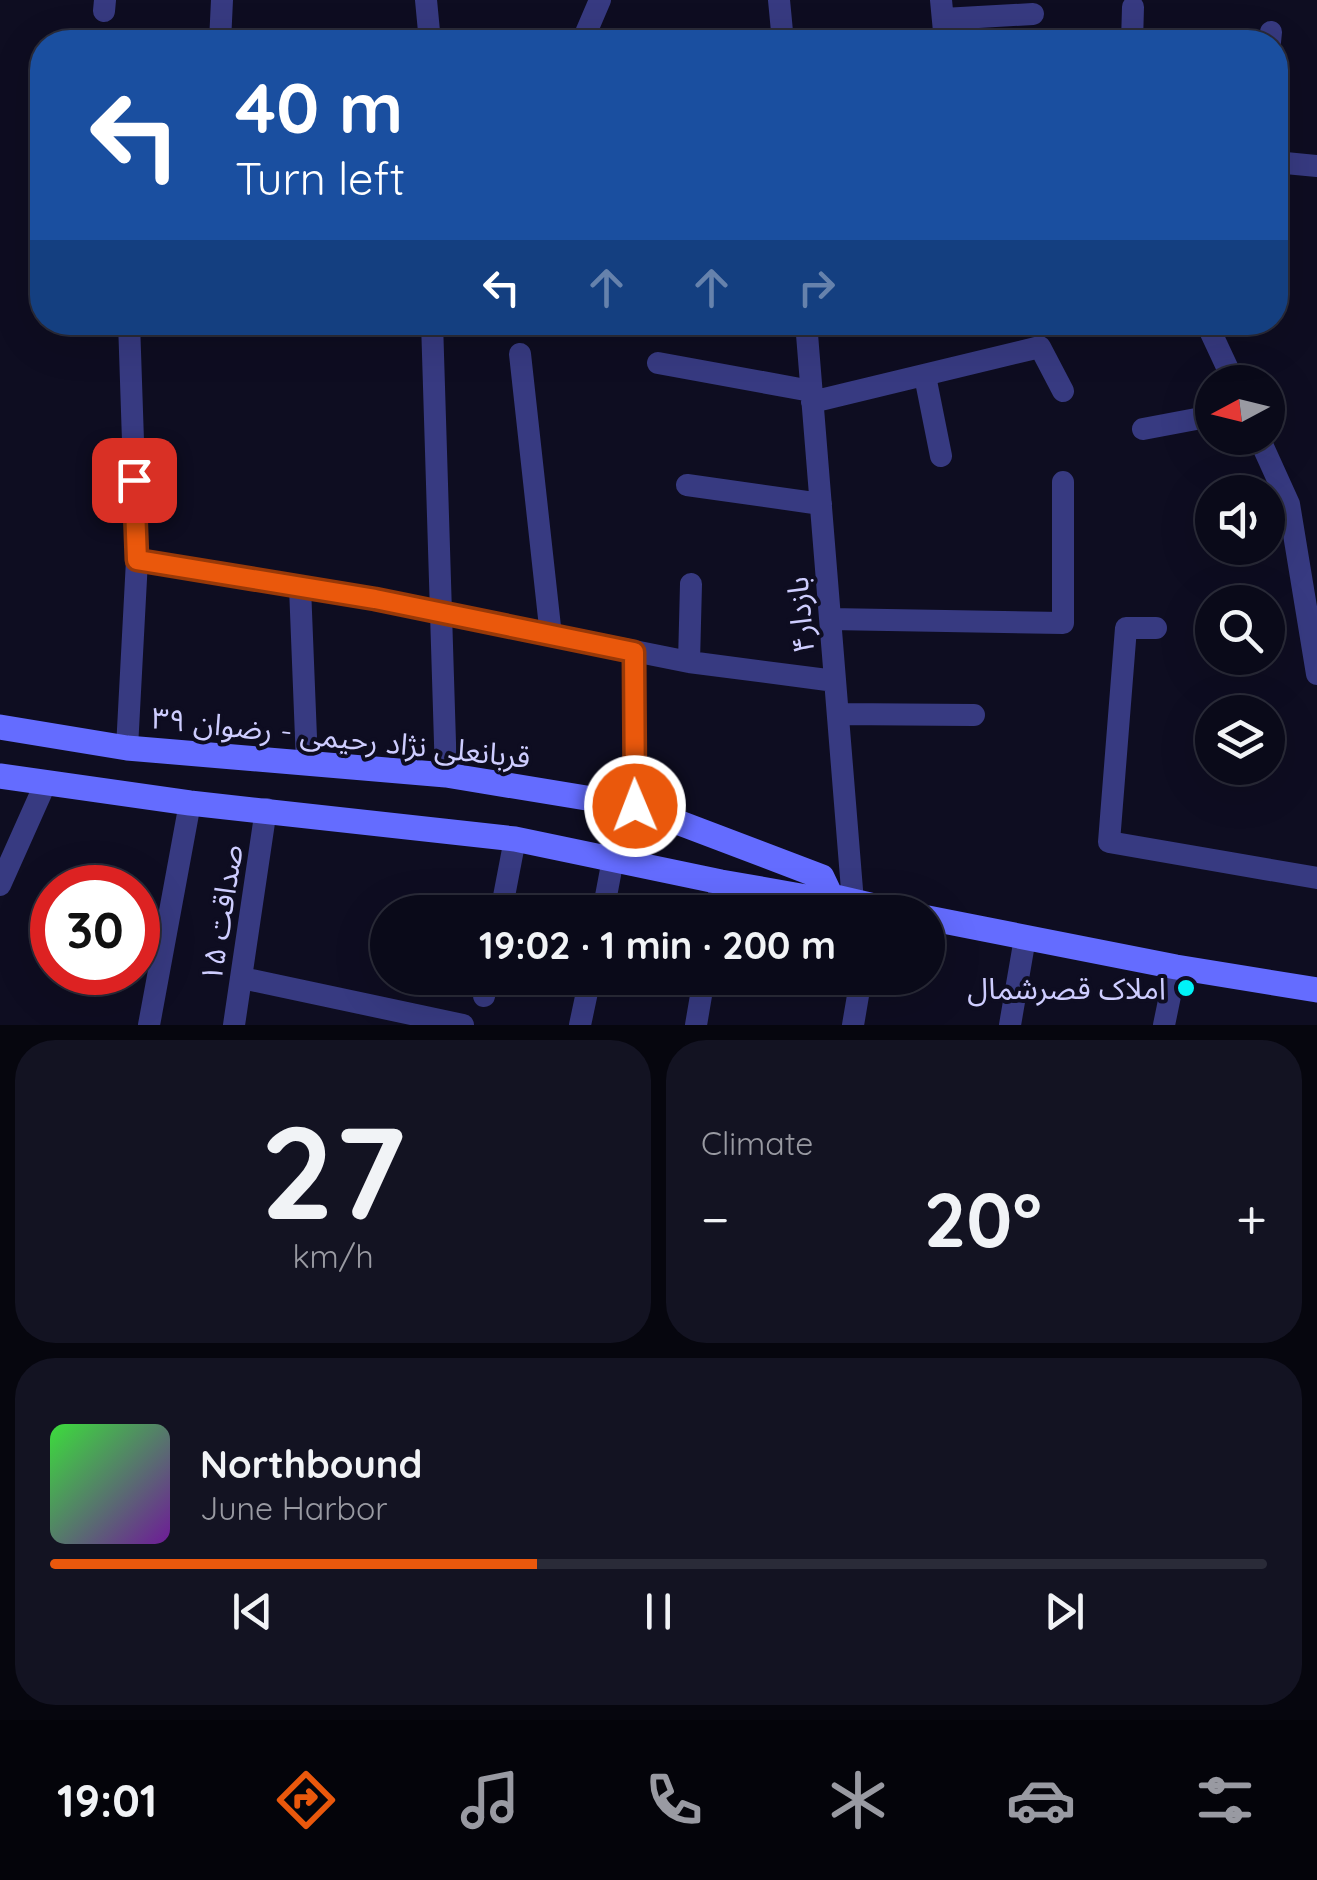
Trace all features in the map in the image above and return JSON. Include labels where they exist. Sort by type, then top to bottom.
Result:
[{"type":"main road","name":"قربانعلی نژاد رحیمی - رضوان ۳۹","points":[[0,727],[127,748],[446,774],[635,806],[822,877],[846,895]]},
{"type":"main road","name":"قربانعلی نژاد رحیمی - رضوان ۳۹","points":[[0,776],[515,839],[795,895]]},
{"type":"main road","points":[[945,922],[1317,990]]},
{"type":"street","points":[[221,30],[222,0]]},
{"type":"street","points":[[426,0],[429,30]]},
{"type":"street","points":[[587,30],[600,0]]},
{"type":"street","points":[[779,0],[782,30]]},
{"type":"street","points":[[1132,30],[1133,6]]},
{"type":"street","points":[[943,21],[1033,14]]},
{"type":"street","points":[[1288,163],[1317,166]]},
{"type":"street","points":[[127,748],[137,560],[129,335]]},
{"type":"street","points":[[432,335],[446,774]]},
{"type":"street","name":"بازدار۴","points":[[807,335],[857,895]]},
{"type":"street","points":[[1212,335],[1226,365]]},
{"type":"street","points":[[658,363],[812,397],[925,376],[1040,347],[1062,391]]},
{"type":"street","points":[[520,354],[551,636]]},
{"type":"street","points":[[925,376],[941,456]]},
{"type":"street","points":[[1143,428],[1195,419]]},
{"type":"street","points":[[1267,455],[1289,504],[1317,674]]},
{"type":"street","points":[[830,619],[1063,623],[1063,482]]},
{"type":"street","points":[[688,485],[820,504]]},
{"type":"street","points":[[137,560],[300,587],[689,662],[835,681]]},
{"type":"street","points":[[689,662],[691,584]]},
{"type":"street","points":[[300,587],[308,763]]},
{"type":"street","points":[[1156,628],[1126,628],[1108,842],[1317,878]]},
{"type":"street","points":[[634,652],[635,806]]},
{"type":"street","points":[[838,714],[974,714]]},
{"type":"street","points":[[0,885],[46,782]]},
{"type":"street","points":[[149,1025],[190,802]]},
{"type":"street","name":"صداقت ۱۵","points":[[234,1025],[266,809]]},
{"type":"street","points":[[503,895],[515,839]]},
{"type":"street","points":[[606,895],[613,860]]},
{"type":"street","points":[[719,895],[721,882]]},
{"type":"street","points":[[1010,1025],[1025,938]]},
{"type":"street","points":[[1164,1025],[1176,967]]},
{"type":"street","points":[[242,978],[464,1025]]},
{"type":"street","points":[[580,1025],[586,995]]},
{"type":"street","points":[[696,1025],[701,995]]},
{"type":"street","points":[[853,1025],[858,995]]},
{"type":"place","name":"املاک قصرشمال","points":[[1186,988]]},
{"type":"route","points":[[134,480],[137,560],[375,599],[634,652],[635,806]]}]
